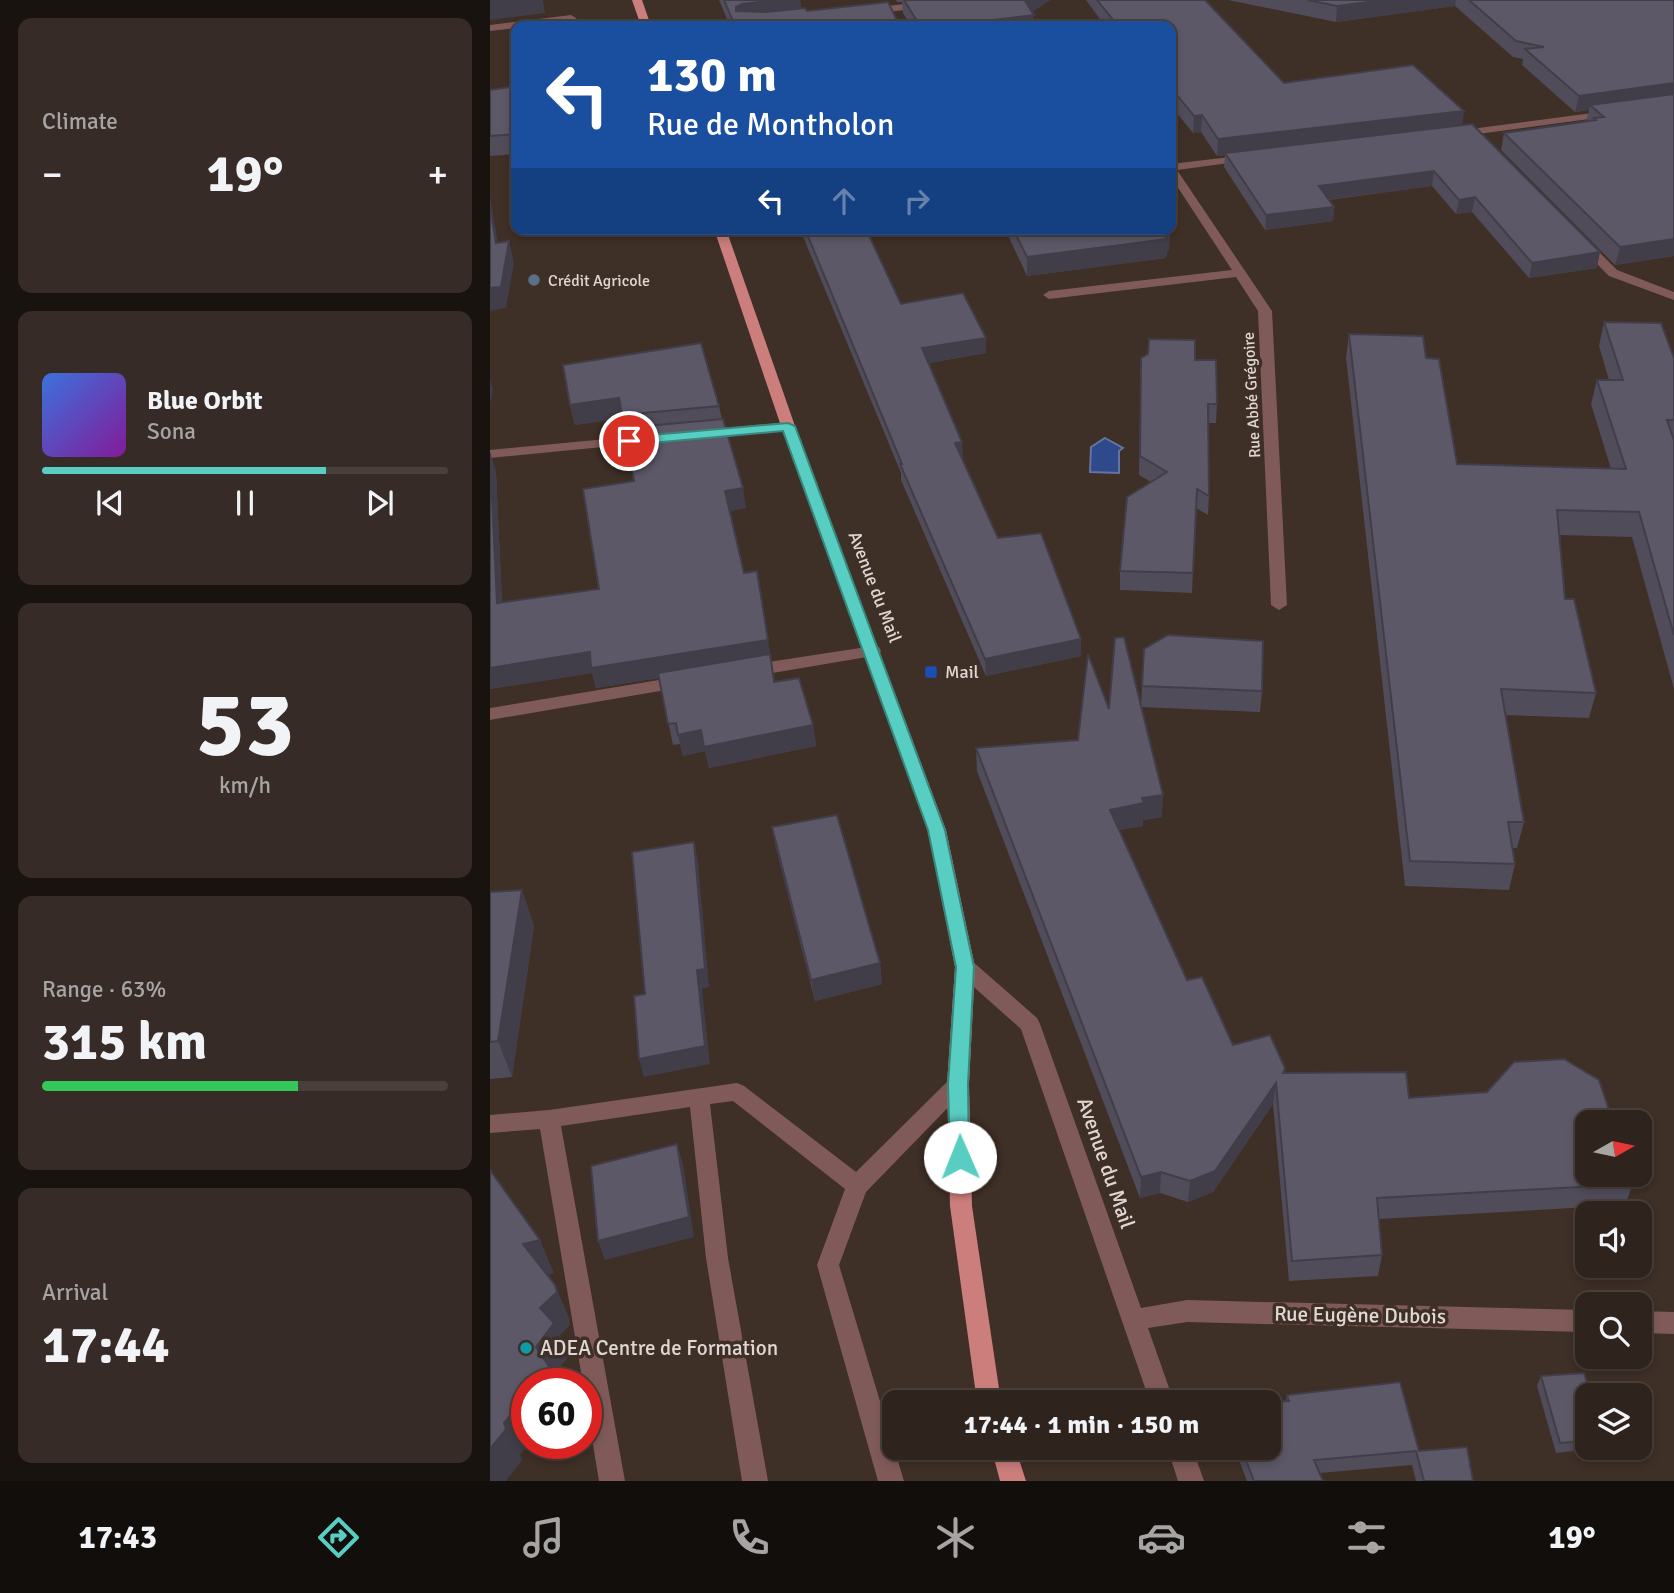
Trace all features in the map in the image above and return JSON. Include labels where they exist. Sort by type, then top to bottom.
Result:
[{"type":"main road","points":[[637,0],[644,21]]},
{"type":"main road","name":"Avenue du Mail","points":[[722,235],[788,426],[937,830],[965,967],[958,1084],[961,1206],[987,1390]]},
{"type":"main road","points":[[1007,1460],[1013,1481]]},
{"type":"street","points":[[855,13],[965,0]]},
{"type":"street","points":[[547,21],[571,18],[572,21]]},
{"type":"street","points":[[490,28],[511,25]]},
{"type":"street","points":[[1446,135],[1478,137],[1621,112]]},
{"type":"street","points":[[1176,167],[1253,158]]},
{"type":"street","name":"Rue Abbé Grégoire","points":[[1176,176],[1265,311],[1279,605]]},
{"type":"street","points":[[1576,236],[1613,273],[1674,296]]},
{"type":"street","points":[[1049,295],[1240,273]]},
{"type":"street","points":[[490,454],[788,426]]},
{"type":"street","points":[[737,673],[873,651]]},
{"type":"street","points":[[490,714],[696,680]]},
{"type":"street","name":"Avenue du Mail","points":[[965,967],[1030,1024],[1158,1390]]},
{"type":"street","points":[[891,1481],[828,1265],[857,1186],[958,1084]]},
{"type":"street","points":[[490,1124],[549,1119],[737,1092],[857,1186]]},
{"type":"street","points":[[699,1097],[717,1258],[755,1481]]},
{"type":"street","points":[[549,1119],[612,1481]]},
{"type":"street","name":"Rue Eugène Dubois","points":[[1133,1320],[1187,1311],[1575,1321]]},
{"type":"street","points":[[1652,1322],[1674,1323]]},
{"type":"street","points":[[1184,1460],[1191,1481]]},
{"type":"water","points":[[1105,438],[1123,448],[1119,451],[1119,473],[1090,472],[1091,447]]},
{"type":"building","points":[[724,0],[776,0],[736,7],[736,11],[766,12],[805,8],[807,11],[888,2],[898,21],[733,21]]},
{"type":"building","points":[[904,0],[1026,0],[1034,15],[985,21],[917,21]]},
{"type":"building","points":[[1097,0],[1205,0],[1284,83],[1413,65],[1464,111],[1218,139],[1202,115],[1194,116],[1176,94],[1176,21],[1114,21]]},
{"type":"building","points":[[1307,0],[1384,0],[1337,6]]},
{"type":"building","points":[[1469,0],[1674,0],[1674,83],[1579,96],[1525,49],[1544,47],[1516,41]]},
{"type":"building","points":[[511,87],[511,134],[490,136],[490,90]]},
{"type":"building","points":[[1674,94],[1674,239],[1620,247],[1504,133],[1604,117],[1590,105]]},
{"type":"building","points":[[1472,124],[1600,252],[1532,263],[1475,197],[1459,200],[1434,171],[1319,186],[1334,207],[1266,215],[1225,153]]},
{"type":"building","points":[[490,207],[496,243],[509,241],[501,287],[490,288]]},
{"type":"building","points":[[807,235],[869,235],[901,304],[963,293],[986,338],[922,348],[962,442],[955,443],[998,538],[1041,533],[1081,639],[985,659]]},
{"type":"building","points":[[1016,235],[1164,235],[1167,239],[1027,257]]},
{"type":"building","points":[[1604,322],[1661,323],[1674,358],[1674,420],[1667,420],[1674,440],[1674,635],[1639,512],[1557,510],[1565,599],[1574,599],[1596,693],[1501,689],[1524,822],[1508,822],[1515,864],[1410,861],[1349,334],[1423,336],[1426,358],[1439,359],[1457,464],[1626,469],[1597,380],[1623,380]]},
{"type":"building","points":[[1149,339],[1195,340],[1195,360],[1216,360],[1217,404],[1208,404],[1209,496],[1197,489],[1193,573],[1120,571],[1127,497],[1167,472],[1140,456],[1141,358],[1148,354]]},
{"type":"building","points":[[701,343],[719,406],[622,415],[619,398],[570,405],[563,365]]},
{"type":"building","points":[[723,419],[743,488],[725,491],[744,573],[757,571],[768,640],[591,668],[590,652],[490,668],[490,453],[497,603],[599,589],[583,489],[634,481],[624,428]]},
{"type":"building","points":[[1168,635],[1263,641],[1262,691],[1142,686],[1144,649]]},
{"type":"building","points":[[1124,637],[1163,795],[1142,798],[1144,803],[1110,810],[1187,980],[1202,977],[1233,1045],[1270,1035],[1285,1068],[1283,1073],[1406,1072],[1409,1098],[1487,1092],[1514,1062],[1564,1059],[1599,1080],[1609,1110],[1575,1110],[1575,1187],[1578,1187],[1377,1198],[1382,1255],[1292,1261],[1276,1083],[1215,1171],[1190,1181],[1161,1172],[1141,1177],[976,748],[1078,740],[1088,654],[1109,709],[1115,638]]},
{"type":"building","points":[[770,654],[774,682],[799,678],[813,725],[704,747],[701,730],[678,735],[676,723],[668,724],[658,673]]},
{"type":"building","points":[[837,815],[880,963],[811,980],[772,827]]},
{"type":"building","points":[[694,842],[705,969],[697,970],[705,1046],[639,1059],[634,996],[645,994],[632,852]]},
{"type":"building","points":[[522,890],[498,1041],[490,1042],[490,892]]},
{"type":"building","points":[[677,1144],[689,1217],[598,1241],[591,1166]]},
{"type":"building","name":"ADEA Centre de Formation","points":[[490,1170],[540,1240],[523,1244],[555,1285],[557,1292],[540,1308],[554,1323],[536,1347],[550,1368],[511,1368],[511,1415],[504,1423],[506,1429],[490,1449]]},
{"type":"building","points":[[1584,1373],[1587,1383],[1575,1383],[1575,1442],[1560,1443],[1541,1376]]},
{"type":"building","points":[[1400,1382],[1419,1451],[1467,1447],[1473,1481],[1424,1481],[1416,1451],[1314,1460],[1323,1481],[1254,1481],[1246,1460],[1281,1460],[1281,1401],[1289,1401],[1287,1395]]},
{"type":"place","name":"Crédit Agricole","points":[[534,280]]},
{"type":"place","name":"Mail","points":[[931,672]]},
{"type":"place","name":"ADEA Centre de Formation","points":[[526,1348]]},
{"type":"route","points":[[629,441],[788,426],[937,830],[965,967],[958,1084],[960,1157]]}]
